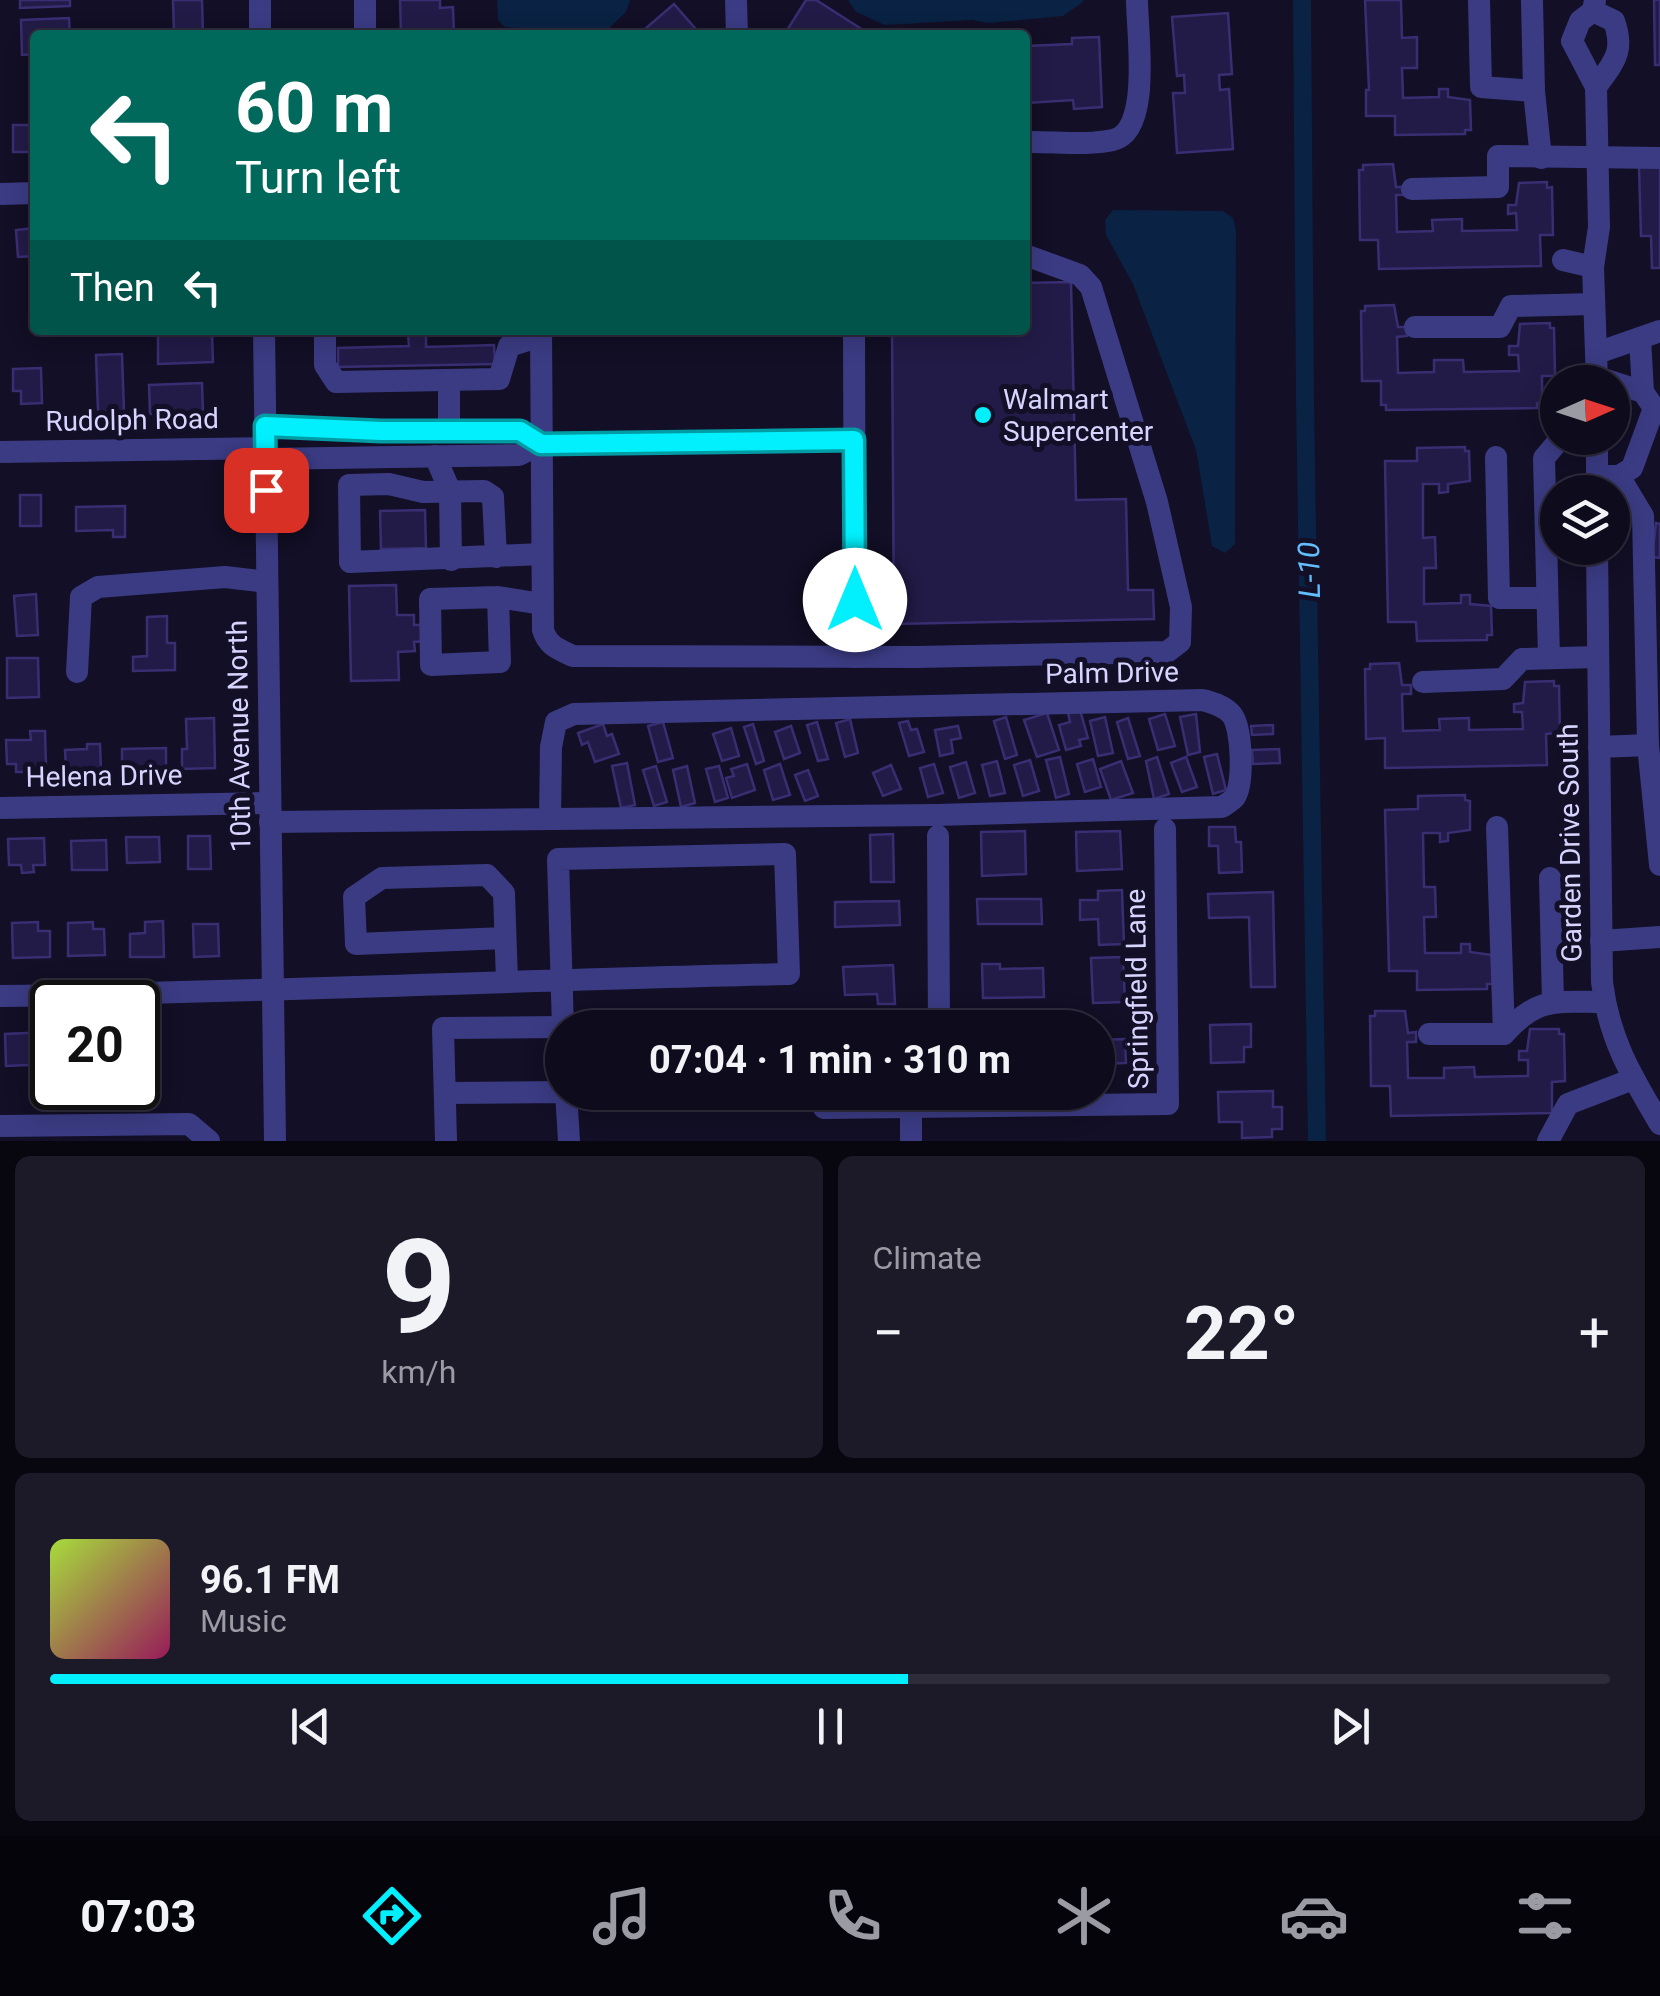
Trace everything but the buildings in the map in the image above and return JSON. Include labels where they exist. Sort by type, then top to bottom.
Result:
[{"type":"street","points":[[260,0],[260,30]]},
{"type":"street","points":[[364,0],[365,30]]},
{"type":"street","points":[[736,0],[737,30]]},
{"type":"street","points":[[1030,142],[1115,140],[1128,131],[1139,109],[1137,0]]},
{"type":"street","points":[[1479,0],[1480,87],[1534,91]]},
{"type":"street","points":[[1532,0],[1534,91],[1541,158]]},
{"type":"street","points":[[1593,365],[1593,267],[1599,227],[1600,160],[1596,87],[1572,41],[1580,20],[1594,6],[1614,21],[1621,40],[1615,60],[1596,87]]},
{"type":"street","points":[[1412,190],[1498,187],[1498,156],[1660,158]]},
{"type":"street","points":[[0,194],[30,193]]},
{"type":"street","points":[[541,335],[543,630],[547,642],[573,656],[1167,652],[1180,642],[1180,607],[1158,502],[1092,287],[1080,275],[1030,258]]},
{"type":"street","points":[[1563,260],[1593,267]]},
{"type":"street","points":[[1415,327],[1500,326],[1510,306],[1594,304]]},
{"type":"street","points":[[1606,365],[1650,334]]},
{"type":"street","points":[[1643,392],[1650,334]]},
{"type":"street","name":"10th Avenue North","points":[[264,335],[275,1141]]},
{"type":"street","points":[[325,335],[325,365],[336,382],[499,379],[505,338]]},
{"type":"street","points":[[854,335],[856,657]]},
{"type":"street","points":[[449,382],[449,431]]},
{"type":"street","points":[[1617,475],[1632,468],[1654,408],[1643,392],[1630,387]]},
{"type":"street","points":[[265,444],[449,431],[520,431],[541,444]]},
{"type":"street","points":[[265,444],[435,456],[519,455],[541,444],[854,440]]},
{"type":"street","name":"Rudolph Road","points":[[0,452],[265,444]]},
{"type":"street","points":[[1547,455],[1549,658]]},
{"type":"street","points":[[435,456],[450,492],[451,560]]},
{"type":"street","points":[[1496,457],[1499,598],[1548,598]]},
{"type":"street","points":[[496,557],[493,497],[484,491],[423,492],[389,484],[349,485],[350,562],[451,560],[542,554]]},
{"type":"street","points":[[1630,504],[1643,516],[1648,745],[1660,864]]},
{"type":"street","name":"Garden Drive South","points":[[1597,565],[1604,1002],[1613,1037],[1660,1124]]},
{"type":"street","points":[[77,672],[82,597],[98,587],[225,577],[267,582]]},
{"type":"street","points":[[498,597],[542,604]]},
{"type":"street","points":[[1423,682],[1503,680],[1522,659],[1597,656]]},
{"type":"street","name":"Palm Drive","points":[[270,813],[550,819],[1222,807],[1235,797],[1240,779],[1239,731],[1232,714],[1203,700],[574,714],[556,722],[550,747],[550,819]]},
{"type":"street","points":[[1598,747],[1648,745]]},
{"type":"street","name":"Helena Drive","points":[[0,808],[270,813]]},
{"type":"street","points":[[1497,827],[1504,1034]]},
{"type":"street","name":"Springfield Lane","points":[[1115,1103],[1168,1104],[1165,829]]},
{"type":"street","points":[[938,836],[939,1010]]},
{"type":"street","points":[[0,996],[273,990],[560,979],[789,974],[785,854],[558,859],[560,979],[562,1010]]},
{"type":"street","points":[[505,938],[356,944],[354,898],[382,878],[486,874],[504,893],[507,981]]},
{"type":"street","points":[[1550,878],[1553,1002]]},
{"type":"street","points":[[1601,942],[1660,936]]},
{"type":"street","points":[[410,942],[411,984]]},
{"type":"street","points":[[1429,1034],[1504,1034],[1524,1011],[1553,1002],[1604,1002]]},
{"type":"street","points":[[446,1141],[443,1028],[545,1027]]},
{"type":"street","points":[[1548,1141],[1568,1104],[1634,1079]]},
{"type":"street","points":[[445,1093],[566,1092],[569,1141]]},
{"type":"street","points":[[910,1110],[911,1141]]},
{"type":"street","points":[[0,1126],[188,1124],[209,1141]]},
{"type":"water","points":[[497,0],[630,0],[626,12],[607,30],[505,27],[498,20]]},
{"type":"water","points":[[848,0],[1083,2],[1063,16],[988,23],[972,20],[885,25],[856,12]]},
{"type":"water","points":[[1113,210],[1223,211],[1233,218],[1235,544],[1225,553],[1212,546],[1196,450],[1133,284],[1106,235],[1105,220]]},
{"type":"waterway","name":"L-10","points":[[1302,0],[1317,1141]]},
{"type":"place","name":"Walmart Supercenter","points":[[983,415]]},
{"type":"route","points":[[266,490],[265,426],[520,431],[541,444],[854,440],[855,600]]}]
